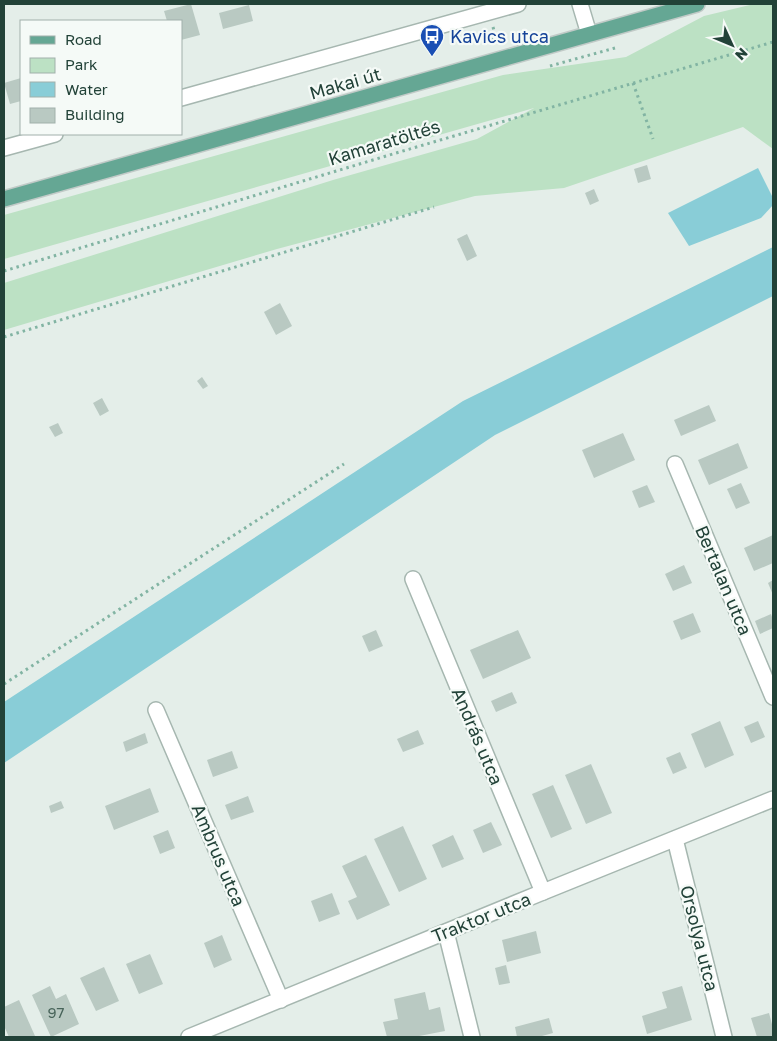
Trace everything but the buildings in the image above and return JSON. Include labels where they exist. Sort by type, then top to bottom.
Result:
[{"type":"main road","name":"Makai út","points":[[4,198],[697,4]]},
{"type":"street","points":[[580,4],[589,34]]},
{"type":"street","name":"Makai út","points":[[182,98],[509,5]]},
{"type":"street","points":[[4,148],[52,135]]},
{"type":"street","name":"Bertalan utca","points":[[675,464],[773,697]]},
{"type":"street","name":"András utca","points":[[413,579],[543,892]]},
{"type":"street","name":"Ambrus utca","points":[[156,710],[281,1000]]},
{"type":"street","name":"Traktor utca","points":[[189,1037],[224,1031],[281,1000],[773,800]]},
{"type":"street","name":"Orsolya utca","points":[[675,839],[724,1037]]},
{"type":"street","points":[[446,932],[472,1037]]},
{"type":"path","points":[[484,41],[522,33]]},
{"type":"path","name":"Kamaratöltés","points":[[4,271],[773,42]]},
{"type":"path","points":[[550,66],[615,48]]},
{"type":"path","points":[[634,83],[652,139]]},
{"type":"path","points":[[4,337],[434,207]]},
{"type":"path","points":[[4,684],[344,464]]},
{"type":"green space","points":[[754,4],[773,4],[773,149],[743,127],[564,188],[475,196],[277,249],[4,330],[4,283],[333,180],[477,139],[534,108],[4,259],[4,215],[503,75],[626,57],[704,16]]},
{"type":"water","points":[[758,168],[773,198],[773,205],[761,218],[689,246],[668,213]]},
{"type":"water","points":[[773,247],[773,296],[495,435],[4,763],[4,702],[463,401]]},
{"type":"place","name":"Kavics utca","points":[[432,57]]}]
